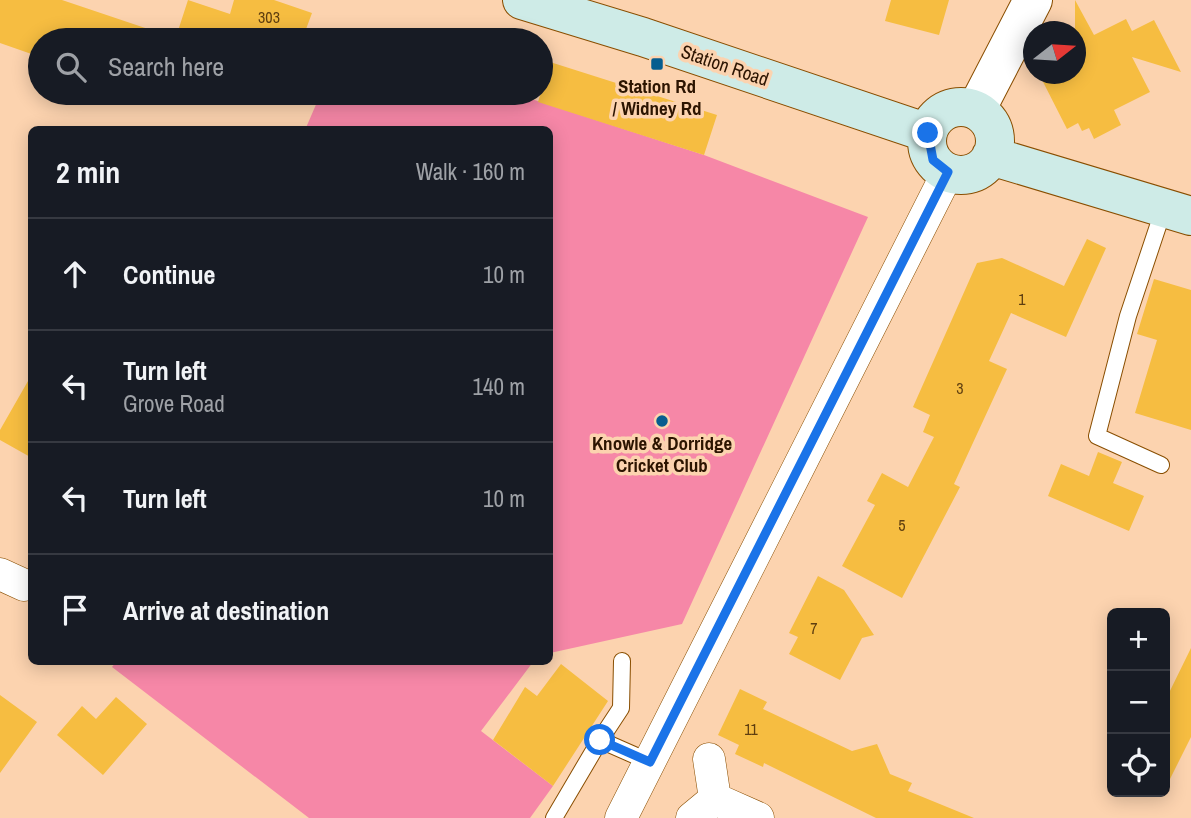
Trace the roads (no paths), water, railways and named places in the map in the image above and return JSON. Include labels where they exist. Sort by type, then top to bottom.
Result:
[{"type":"main road","name":"Station Road","points":[[522,0],[643,37],[928,133]]},
{"type":"main road","points":[[966,107],[987,118],[995,143],[991,156],[982,167],[969,174],[948,172],[933,160],[928,133],[932,123],[947,110],[966,107]]},
{"type":"main road","points":[[991,156],[1177,212]]},
{"type":"street","points":[[975,110],[1032,0]]},
{"type":"street","points":[[621,818],[948,172]]},
{"type":"street","points":[[709,759],[704,808],[758,818]]},
{"type":"lane","points":[[1161,465],[1097,436],[1128,316],[1177,212]]},
{"type":"lane","points":[[554,818],[621,708],[622,661]]},
{"type":"lane","points":[[600,740],[650,762]]},
{"type":"place","name":"Station Rd / Widney Rd","points":[[657,64]]},
{"type":"place","name":"Knowle & Dorridge Cricket Club","points":[[662,421]]}]
